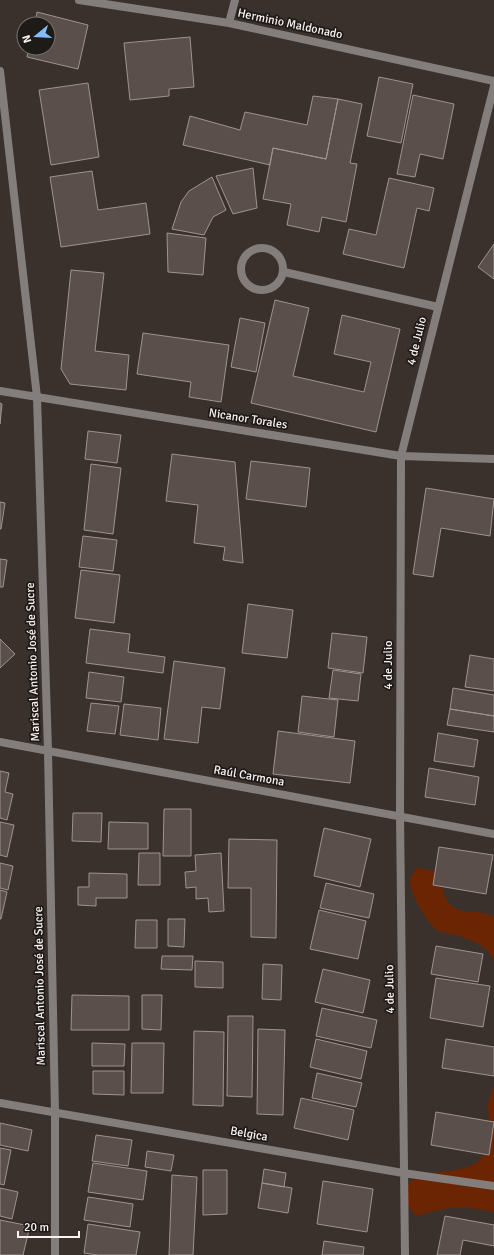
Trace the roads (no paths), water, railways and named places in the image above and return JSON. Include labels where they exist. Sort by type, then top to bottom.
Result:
[{"type":"street","name":"Herminio Maldonado","points":[[79,0],[230,24],[494,81]]},
{"type":"street","points":[[230,24],[235,0]]},
{"type":"street","name":"Mariscal Antonio José de Sucre","points":[[0,71],[37,397],[48,751],[55,1113],[55,1255]]},
{"type":"street","name":"4 de Julio","points":[[405,1255],[400,815],[401,456],[494,86]]},
{"type":"street","points":[[260,247],[270,248],[278,254],[283,262],[284,272],[280,281],[273,288],[264,291],[254,289],[246,284],[242,275],[241,266],[244,256],[251,250],[260,247]]},
{"type":"street","points":[[284,272],[438,307]]},
{"type":"street","name":"Nicanor Torales","points":[[0,391],[401,456],[494,459]]},
{"type":"street","name":"Raúl Carmona","points":[[0,742],[400,815],[494,834]]},
{"type":"street","name":"Belgica","points":[[0,1103],[403,1173],[494,1186]]}]
